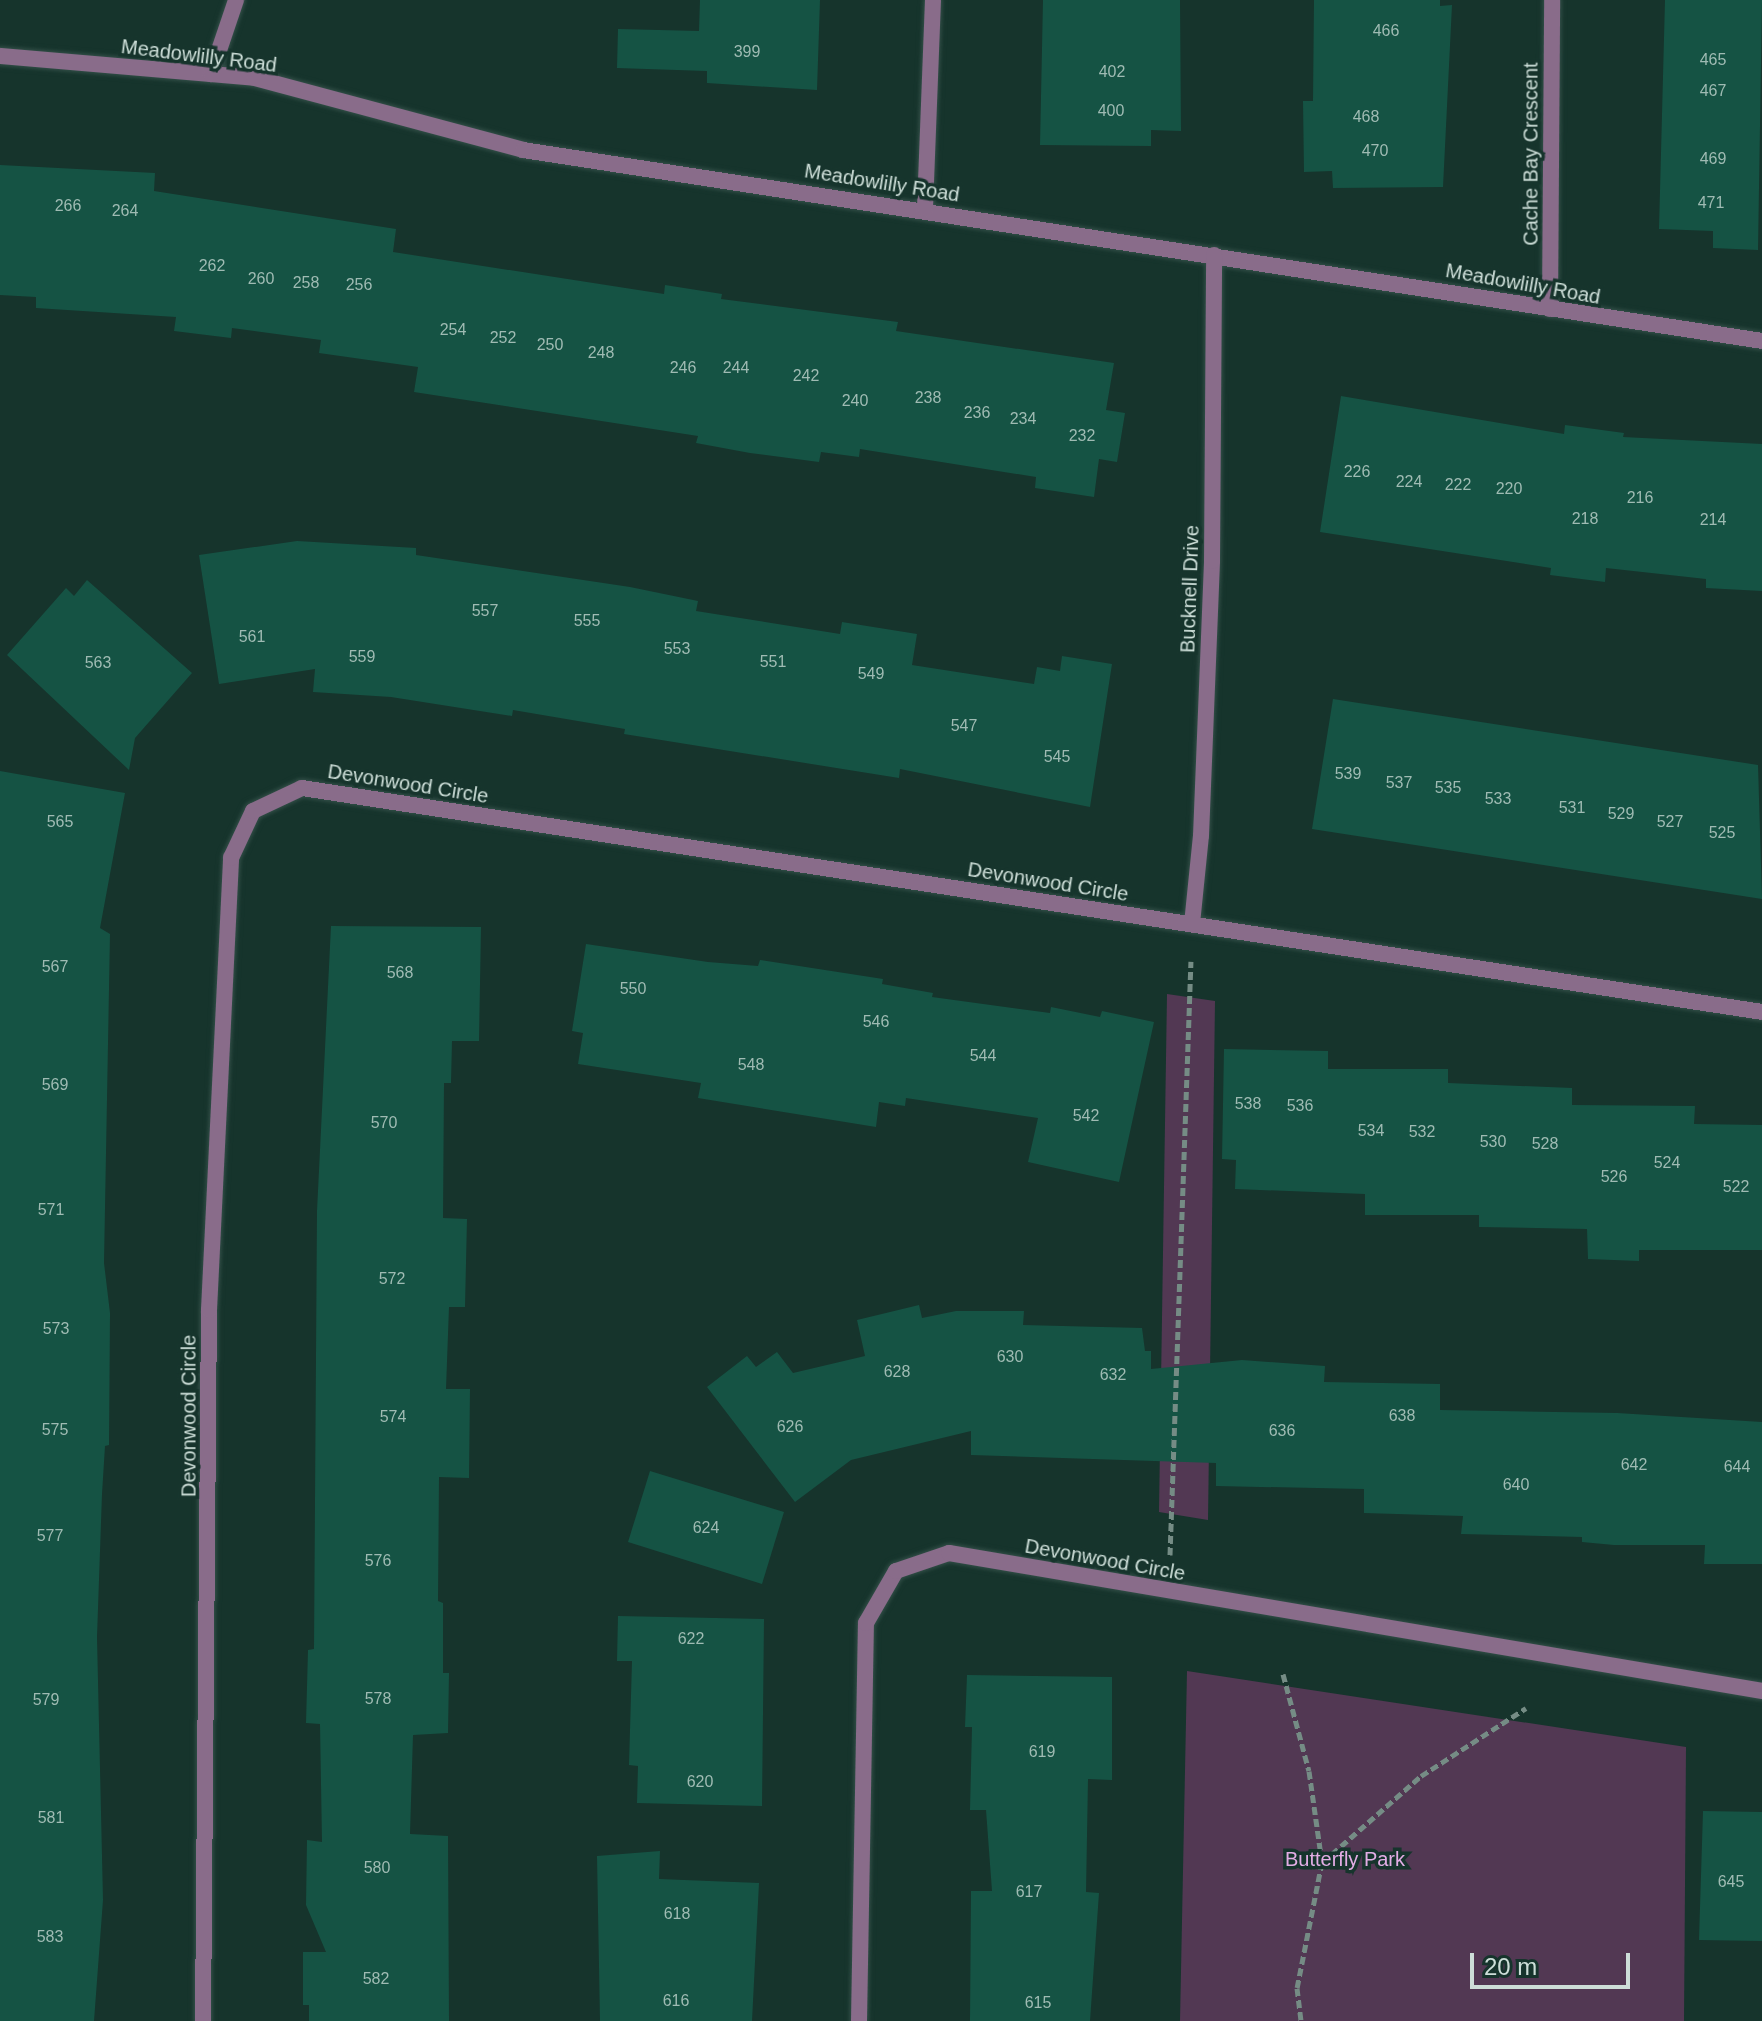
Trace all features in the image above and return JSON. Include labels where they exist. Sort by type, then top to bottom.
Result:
[{"type":"street","points":[[211,74],[236,0]]},
{"type":"street","points":[[925,208],[933,0]]},
{"type":"street","name":"Cache Bay Crescent","points":[[1550,309],[1552,0]]},
{"type":"street","name":"Meadowlilly Road","points":[[0,56],[255,78],[523,150],[925,208],[1762,341]]},
{"type":"street","name":"Bucknell Drive","points":[[1192,924],[1201,836],[1212,561],[1214,255]]},
{"type":"street","name":"Devonwood Circle","points":[[203,2021],[209,1310],[231,858],[253,811],[302,788],[1762,1012]]},
{"type":"street","name":"Devonwood Circle","points":[[859,2021],[866,1623],[896,1571],[949,1553],[1762,1691]]},
{"type":"path","points":[[1169,1592],[1192,924]]},
{"type":"path","points":[[1283,1674],[1309,1771],[1322,1862],[1297,1988],[1301,2021]]},
{"type":"path","points":[[1322,1862],[1421,1776],[1526,1708]]},
{"type":"green space","points":[[1167,994],[1215,1001],[1208,1520],[1159,1512]]},
{"type":"green space","name":"Butterfly Park","points":[[1187,1671],[1686,1747],[1684,2021],[1180,2021]]},
{"type":"building","points":[[700,0],[820,0],[817,90],[707,83],[707,71],[617,68],[618,29],[699,31]]},
{"type":"building","points":[[1043,0],[1180,0],[1181,131],[1151,130],[1151,146],[1040,145]]},
{"type":"building","points":[[1314,0],[1440,0],[1440,6],[1452,5],[1443,187],[1333,188],[1332,171],[1304,172],[1303,101],[1313,101]]},
{"type":"building","points":[[1665,0],[1762,0],[1758,250],[1713,248],[1713,231],[1659,229]]},
{"type":"building","points":[[0,165],[155,173],[154,191],[396,229],[393,252],[664,294],[665,285],[722,294],[721,299],[898,322],[896,331],[1114,363],[1106,410],[1125,413],[1117,462],[1099,459],[1094,497],[1035,488],[1036,477],[860,449],[859,457],[821,452],[819,462],[750,453],[696,443],[698,436],[414,392],[418,367],[319,353],[321,340],[232,328],[231,338],[174,331],[176,317],[36,308],[36,297],[0,295]]},
{"type":"building","points":[[1341,396],[1564,434],[1565,425],[1624,433],[1623,437],[1762,444],[1762,591],[1706,588],[1706,579],[1606,568],[1605,582],[1550,575],[1551,568],[1320,532]]},
{"type":"building","points":[[297,541],[416,548],[416,555],[630,587],[698,601],[696,611],[840,634],[842,622],[917,634],[912,665],[1034,684],[1037,667],[1060,671],[1062,656],[1112,664],[1090,807],[900,769],[899,778],[624,734],[625,729],[513,710],[512,716],[391,697],[313,692],[315,669],[219,684],[199,555]]},
{"type":"building","points":[[87,580],[192,673],[135,738],[129,770],[7,655],[66,588],[74,596]]},
{"type":"building","points":[[1333,699],[1758,765],[1762,899],[1312,829]]},
{"type":"building","points":[[0,771],[125,793],[100,928],[110,934],[104,1263],[110,1313],[109,1445],[105,1446],[102,1494],[97,1637],[103,1900],[94,2021],[0,2021]]},
{"type":"building","points":[[331,926],[481,927],[479,1041],[452,1041],[451,1083],[444,1083],[443,1218],[467,1219],[465,1307],[449,1307],[446,1389],[470,1389],[469,1478],[439,1477],[438,1601],[443,1603],[443,1673],[449,1673],[448,1733],[413,1735],[410,1834],[448,1836],[449,2021],[309,2021],[309,2005],[303,2005],[303,1952],[326,1952],[306,1905],[307,1840],[322,1842],[320,1724],[306,1723],[308,1650],[314,1649],[317,1211]]},
{"type":"building","points":[[586,944],[708,962],[758,966],[760,960],[883,979],[882,984],[933,993],[932,997],[1050,1013],[1051,1007],[1100,1017],[1102,1011],[1154,1022],[1119,1182],[1028,1162],[1038,1118],[906,1098],[905,1106],[879,1102],[876,1127],[698,1098],[701,1083],[578,1064],[583,1033],[572,1031]]},
{"type":"building","points":[[1224,1049],[1328,1051],[1328,1069],[1448,1069],[1448,1083],[1572,1088],[1572,1105],[1695,1106],[1694,1124],[1762,1125],[1762,1250],[1639,1250],[1639,1261],[1588,1259],[1587,1229],[1479,1227],[1479,1215],[1365,1215],[1365,1194],[1235,1189],[1236,1160],[1222,1159]]},
{"type":"building","points":[[919,1305],[922,1318],[956,1311],[1024,1311],[1023,1325],[1142,1328],[1145,1351],[1151,1351],[1151,1369],[1242,1360],[1325,1366],[1324,1382],[1440,1384],[1440,1410],[1617,1413],[1762,1422],[1762,1564],[1704,1564],[1705,1545],[1614,1545],[1582,1542],[1582,1537],[1461,1534],[1463,1516],[1364,1513],[1364,1489],[1216,1486],[1216,1463],[971,1455],[971,1431],[851,1460],[795,1502],[707,1387],[747,1356],[756,1367],[777,1352],[793,1373],[865,1356],[857,1320]]},
{"type":"building","points":[[650,1471],[784,1512],[762,1584],[628,1542]]},
{"type":"building","points":[[618,1616],[764,1619],[762,1806],[637,1803],[638,1766],[629,1765],[632,1661],[617,1661]]},
{"type":"building","points":[[967,1675],[1112,1677],[1112,1780],[1088,1779],[1086,1892],[1099,1893],[1090,2021],[970,2021],[971,1891],[992,1891],[986,1810],[970,1810],[972,1727],[965,1727]]},
{"type":"building","points":[[1703,1811],[1762,1812],[1762,1941],[1699,1940]]},
{"type":"building","points":[[660,1851],[659,1879],[759,1883],[752,2021],[600,2021],[597,1856]]}]
